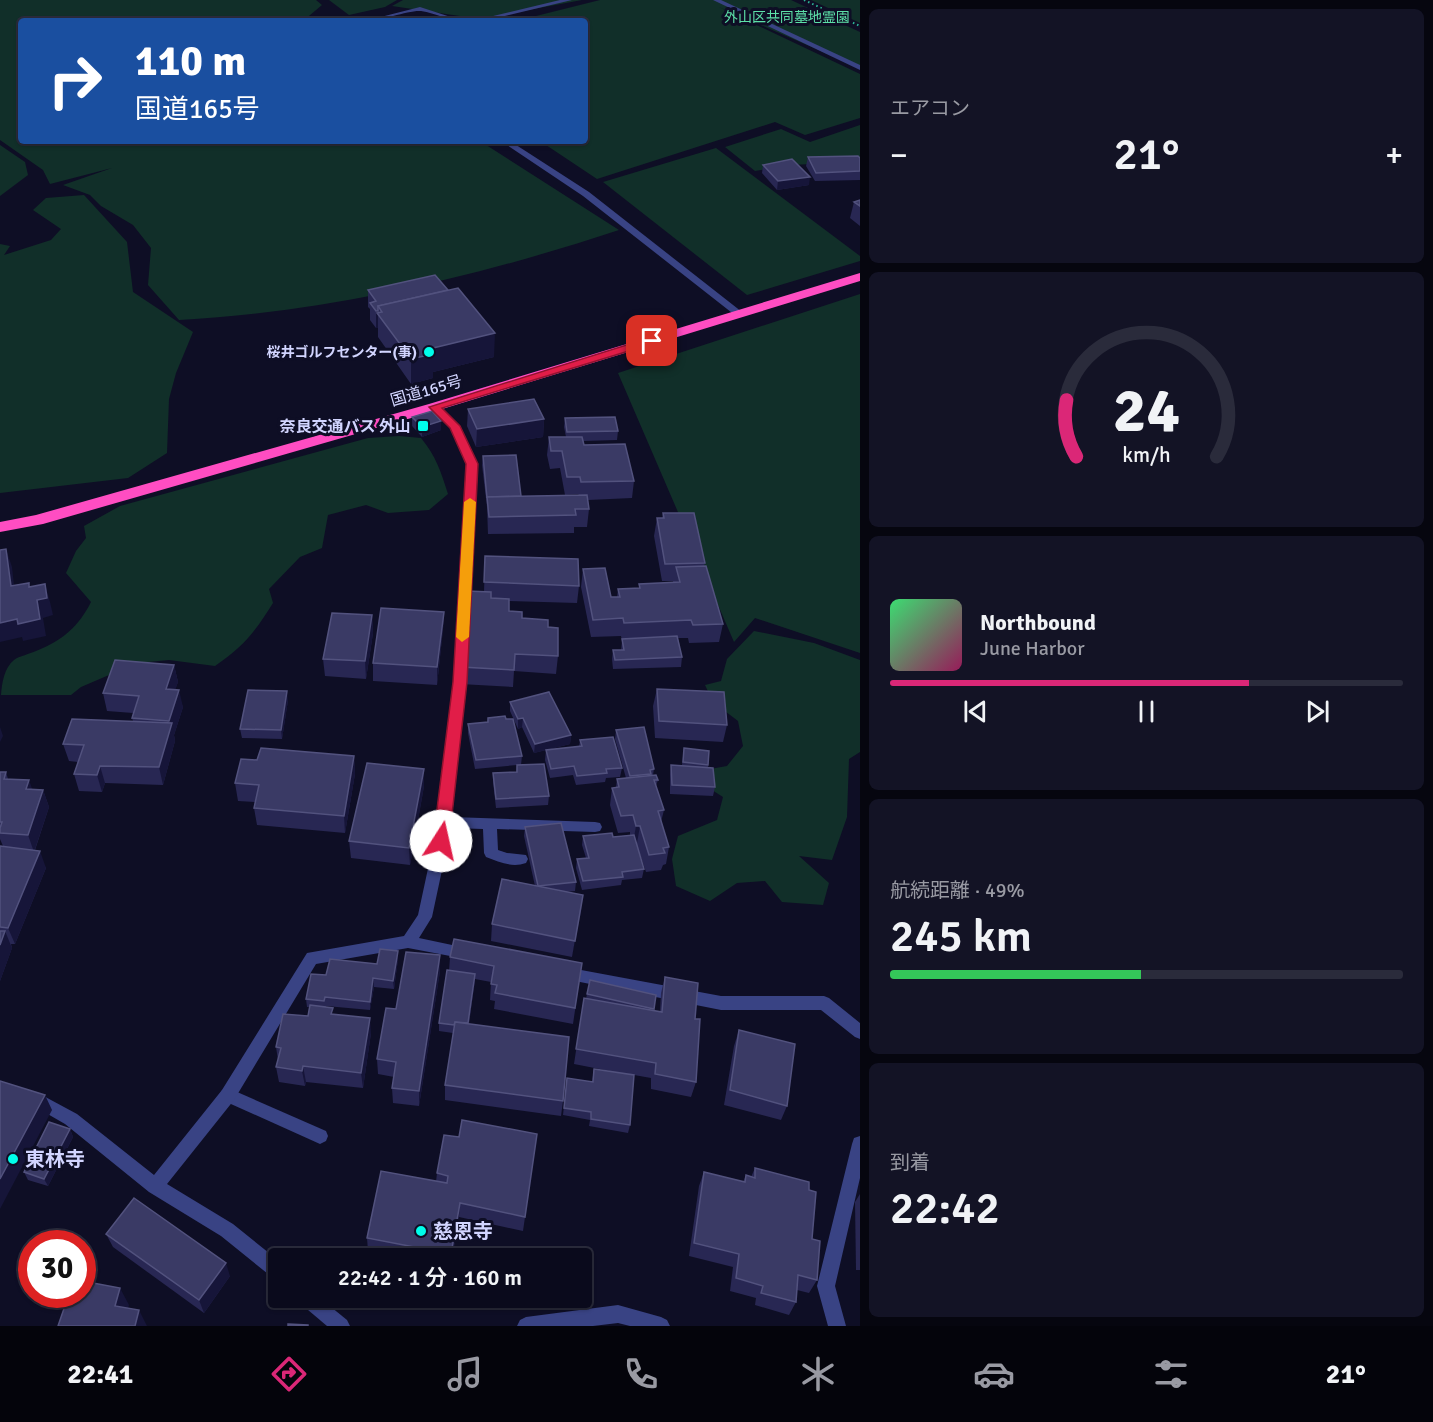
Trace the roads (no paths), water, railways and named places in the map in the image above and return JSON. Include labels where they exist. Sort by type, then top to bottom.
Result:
[{"type":"highway","name":"国道165号","points":[[0,527],[48,517],[434,407],[860,278]]},
{"type":"street","points":[[488,18],[569,0]]},
{"type":"street","points":[[716,0],[860,68]]},
{"type":"street","points":[[381,18],[420,9],[450,18]]},
{"type":"street","points":[[510,144],[586,194],[739,314]]},
{"type":"street","points":[[408,942],[425,917],[445,822],[460,682],[472,464],[455,426],[434,407]]},
{"type":"street","points":[[445,822],[595,827]]},
{"type":"street","points":[[490,825],[491,853],[506,859],[521,859]]},
{"type":"street","points":[[155,1186],[228,1095],[312,958],[408,942],[484,956]]},
{"type":"street","points":[[548,970],[722,1003],[824,1003],[860,1032]]},
{"type":"street","points":[[26,1093],[71,1119],[155,1186],[227,1230],[268,1263]]},
{"type":"street","points":[[228,1095],[320,1136]]},
{"type":"street","points":[[837,1326],[826,1286],[860,1144]]},
{"type":"street","points":[[319,1308],[341,1326]]},
{"type":"street","points":[[526,1326],[618,1314],[661,1326]]},
{"type":"place","name":"桜井ゴルフセンター(事)","points":[[429,352]]},
{"type":"place","name":"奈良交通バス 外山","points":[[423,426]]},
{"type":"place","name":"東林寺","points":[[13,1159]]},
{"type":"place","name":"慈恩寺","points":[[421,1231]]},
{"type":"park label","name":"外山区共同墓地霊園","points":[[787,17]]}]
